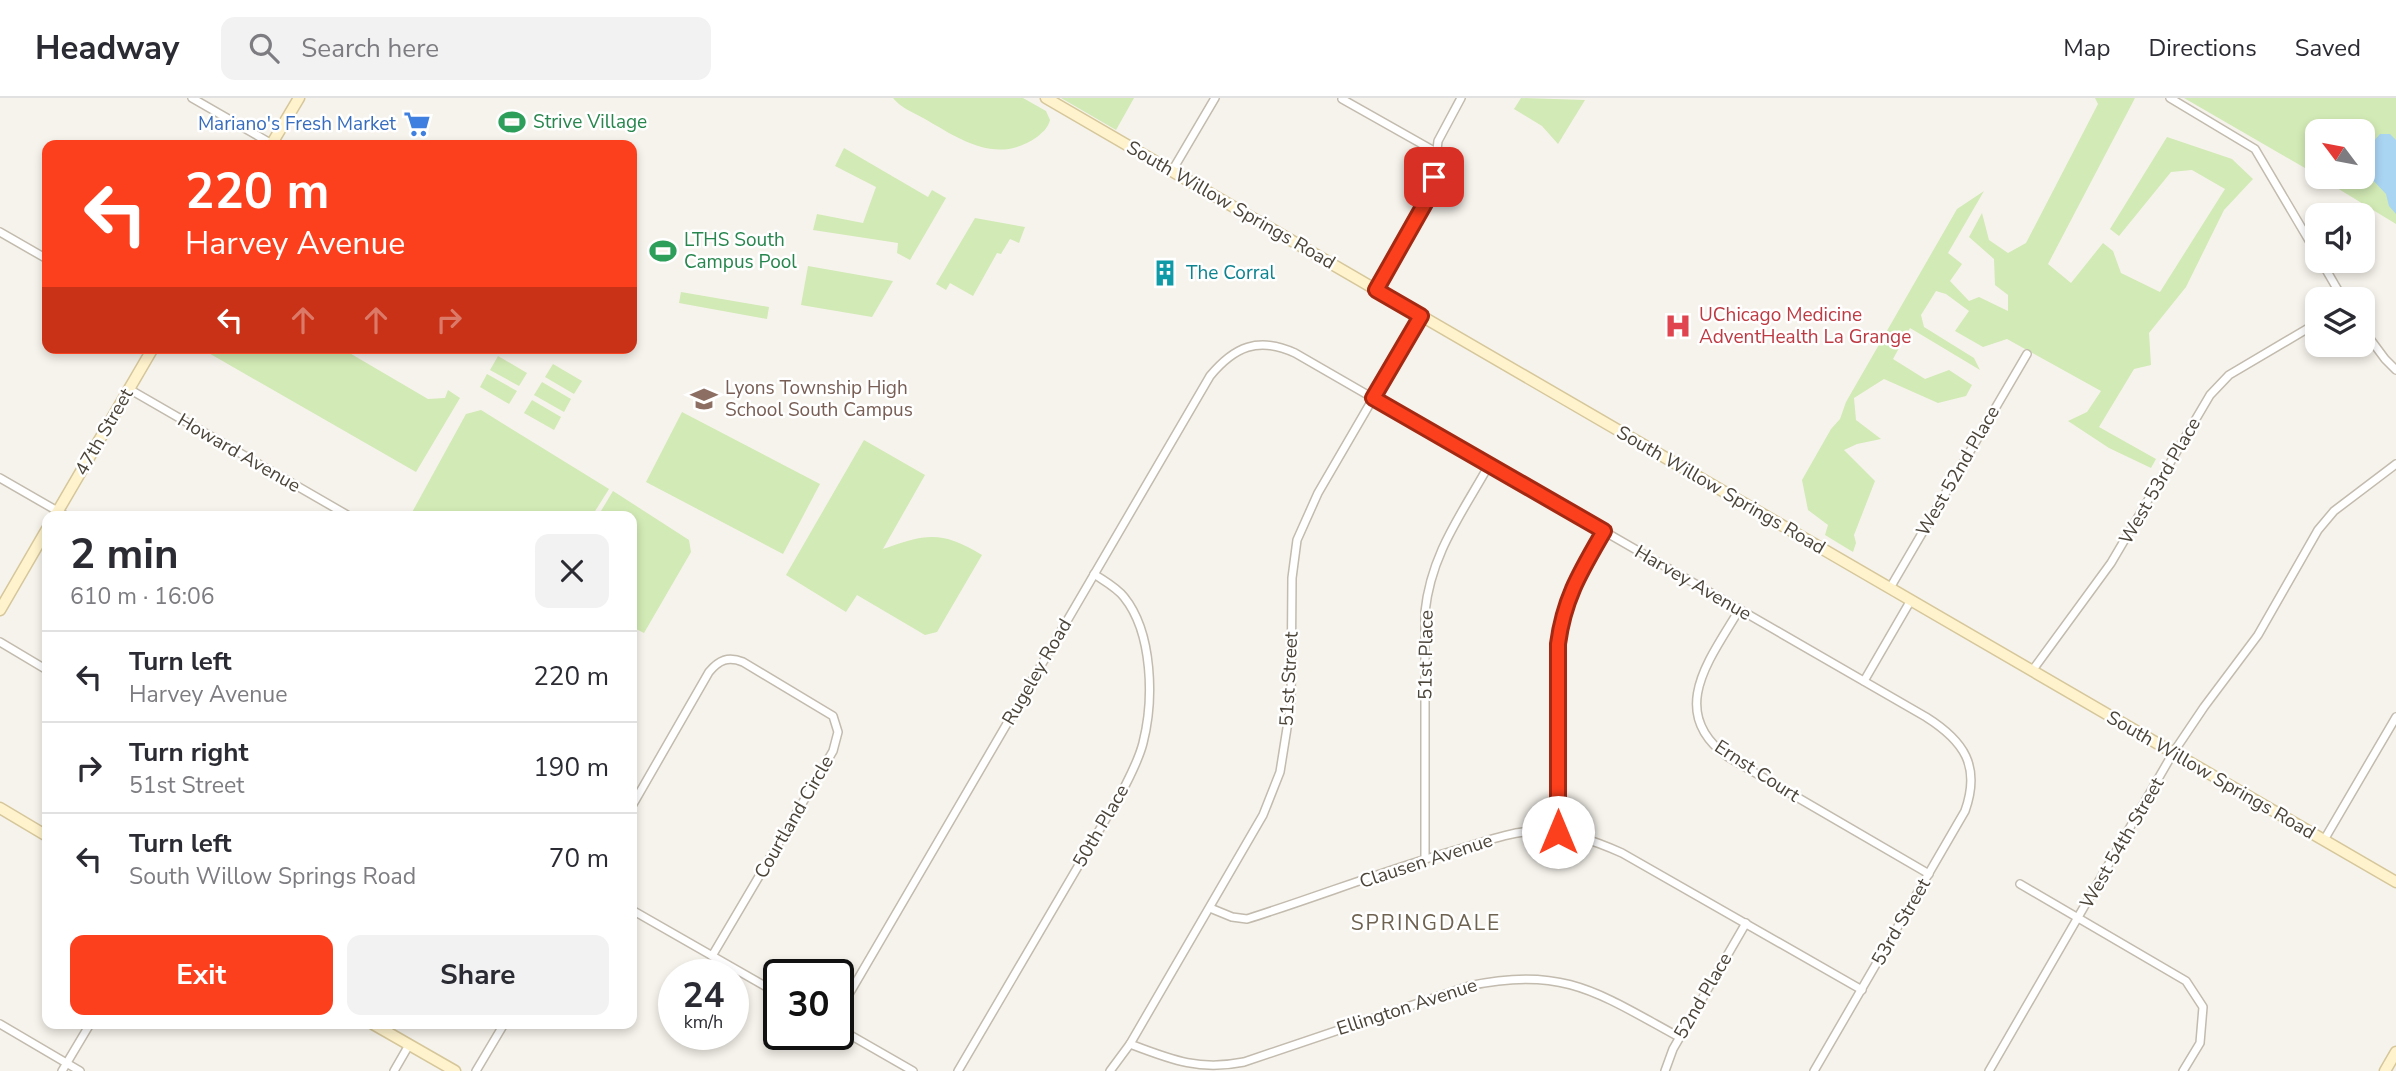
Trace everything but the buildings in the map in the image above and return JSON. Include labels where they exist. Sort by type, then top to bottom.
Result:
[{"type":"street","points":[[192,98],[263,140]]},
{"type":"street","points":[[275,140],[299,98]]},
{"type":"street","name":"South Willow Springs Road","points":[[1046,98],[2396,882]]},
{"type":"street","points":[[1172,171],[1215,98]]},
{"type":"street","points":[[1376,290],[1428,198],[1441,133],[1461,98]]},
{"type":"street","points":[[2170,98],[2255,149],[2305,234]]},
{"type":"street","points":[[1342,99],[1436,152]]},
{"type":"street","points":[[0,232],[42,256]]},
{"type":"street","name":"51st Street","points":[[1110,1071],[1130,1045],[1263,815],[1280,772],[1291,703],[1292,578],[1300,532],[1313,502],[1421,316]]},
{"type":"street","name":"West 53rd Place","points":[[2032,671],[2111,563],[2210,396],[2229,375],[2305,330]]},
{"type":"street","name":"Harvey Avenue","points":[[1251,346],[1283,347],[1926,717],[1951,734],[1960,744],[1970,766]]},
{"type":"street","name":"Rugeley Road","points":[[854,986],[1210,376],[1229,356],[1251,346]]},
{"type":"street","points":[[2375,346],[2396,370]]},
{"type":"street","name":"47th Street","points":[[61,511],[149,354]]},
{"type":"street","name":"West 52nd Place","points":[[1890,588],[2027,355]]},
{"type":"street","name":"Howard Avenue","points":[[129,389],[340,511]]},
{"type":"street","name":"West 54th Street","points":[[1989,1071],[2173,753],[2258,635],[2318,530],[2334,511],[2396,464]]},
{"type":"street","name":"51st Place","points":[[1425,859],[1427,593],[1435,562],[1489,466]]},
{"type":"street","points":[[0,478],[53,511]]},
{"type":"street","points":[[1558,832],[1558,644],[1561,624],[1572,589],[1604,531]]},
{"type":"street","points":[[0,610],[42,538]]},
{"type":"street","name":"50th Place","points":[[958,1071],[1124,788],[1143,743],[1149,703],[1149,673],[1138,623],[1123,595],[1094,574]]},
{"type":"street","points":[[1864,681],[1911,600]]},
{"type":"street","name":"Ernst Court","points":[[1738,610],[1702,673],[1698,687],[1697,714],[1706,737],[1728,757],[1929,874]]},
{"type":"street","points":[[0,642],[42,667]]},
{"type":"street","name":"Courtland Circle","points":[[637,797],[709,673],[721,661],[735,659],[743,662],[833,716],[838,732],[832,751],[712,956]]},
{"type":"street","points":[[2324,840],[2396,717]]},
{"type":"street","name":"53rd Street","points":[[1814,1071],[1965,811],[1971,788],[1970,766]]},
{"type":"street","points":[[0,808],[42,833]]},
{"type":"street","name":"Clausen Avenue","points":[[1210,908],[1232,917],[1247,919],[1425,859],[1500,837],[1531,831],[1558,832],[1590,838],[1622,853],[1862,990]]},
{"type":"street","points":[[2020,884],[2186,981],[2203,1007],[2200,1043],[2183,1071]]},
{"type":"street","points":[[637,914],[763,985]]},
{"type":"street","name":"52nd Place","points":[[1665,1071],[1679,1037],[1746,923]]},
{"type":"street","name":"Ellington Avenue","points":[[1130,1045],[1189,1065],[1227,1065],[1244,1062],[1469,985],[1528,977],[1571,984],[1599,994],[1679,1037]]},
{"type":"street","points":[[0,1024],[64,1067],[80,1071]]},
{"type":"street","points":[[64,1067],[87,1029]]},
{"type":"street","points":[[382,1029],[454,1071]]},
{"type":"street","points":[[476,1071],[501,1029]]},
{"type":"street","points":[[854,1037],[913,1071]]},
{"type":"street","points":[[394,1071],[409,1045]]},
{"type":"street","points":[[2385,1071],[2396,1052]]},
{"type":"green space","points":[[893,98],[1023,98],[1046,111],[1050,120],[1047,128],[1037,137],[1022,145],[993,149],[952,135]]},
{"type":"green space","points":[[1061,98],[1134,98],[1116,130]]},
{"type":"green space","points":[[1521,98],[1585,100],[1558,144],[1542,126],[1514,109]]},
{"type":"green space","points":[[2095,98],[2135,98],[2048,264],[2071,283],[2103,243],[2113,251],[2121,273],[2160,292],[2225,189],[2192,170],[2171,172],[2119,236],[2110,229],[2167,137],[2232,159],[2253,179],[2224,210],[2186,287],[2149,333],[2151,365],[2134,369],[2099,427],[2156,459],[2151,468],[2109,448],[2068,421],[2087,412],[2101,391],[2007,339],[1983,347],[1955,331],[1969,311],[1946,294],[1936,291],[1921,315],[1924,327],[1974,358],[1980,370],[1910,328],[1893,359],[1925,379],[1949,370],[1972,385],[1966,396],[1938,403],[1884,379],[1854,398],[1856,420],[1881,439],[1844,450],[1875,481],[1854,535],[1856,543],[1853,552],[1825,535],[1828,525],[1808,510],[1802,480],[1831,429],[1840,419],[1846,402],[1957,209],[1984,191],[1948,253],[1962,264],[1950,281],[1969,301],[1979,297],[2008,311],[2008,295],[1995,285],[1994,259],[1969,237],[1982,213],[1989,240],[2008,253],[2026,243],[2098,104]]},
{"type":"green space","points":[[2184,98],[2396,98],[2396,224],[2375,211],[2375,203],[2362,203],[2339,189],[2375,189],[2375,119],[2305,119],[2305,168]]},
{"type":"green space","points":[[844,148],[928,197],[932,190],[946,198],[910,260],[897,253],[898,243],[813,230],[817,214],[863,223],[876,187],[835,166]]},
{"type":"green space","points":[[975,218],[1025,227],[1019,243],[1010,239],[1001,254],[997,253],[973,296],[950,283],[946,290],[936,284]]},
{"type":"green space","points":[[808,266],[893,281],[872,317],[801,305]]},
{"type":"green space","points":[[681,292],[769,307],[767,319],[679,303]]},
{"type":"green space","points":[[210,354],[351,354],[428,399],[445,398],[448,390],[460,398],[416,472]]},
{"type":"green space","points":[[498,356],[527,373],[519,386],[490,370]]},
{"type":"green space","points":[[553,364],[582,381],[574,394],[545,377]]},
{"type":"green space","points":[[487,374],[517,391],[509,404],[480,387]]},
{"type":"green space","points":[[542,382],[571,399],[564,412],[534,395]]},
{"type":"green space","points":[[532,400],[561,417],[554,430],[524,413]]},
{"type":"green space","points":[[481,410],[609,489],[595,511],[413,511],[466,414]]},
{"type":"green space","points":[[682,412],[820,484],[783,554],[646,482]]},
{"type":"green space","points":[[864,440],[925,475],[883,549],[911,540],[933,537],[955,541],[982,555],[937,632],[925,635],[857,595],[846,612],[786,575]]},
{"type":"green space","points":[[613,491],[689,540],[691,552],[644,633],[637,630],[637,511],[601,511]]},
{"type":"water","points":[[2380,134],[2390,134],[2396,140],[2396,214],[2389,206],[2386,194],[2375,182],[2375,140]]},
{"type":"place","name":"Strive Village","points":[[512,122]]},
{"type":"place","name":"Mariano's Fresh Market","points":[[417,124]]},
{"type":"place","name":"LTHS South Campus Pool","points":[[663,251]]},
{"type":"place","name":"The Corral","points":[[1165,273]]},
{"type":"place","name":"UChicago Medicine AdventHealth La Grange","points":[[1678,326]]},
{"type":"place","name":"Lyons Township High School South Campus","points":[[704,399]]},
{"type":"district","name":"SPRINGDALE","points":[[1426,923]]},
{"type":"route","points":[[1434,177],[1428,198],[1376,290],[1421,316],[1373,398],[1604,531],[1572,589],[1561,624],[1558,644],[1558,832]]}]
